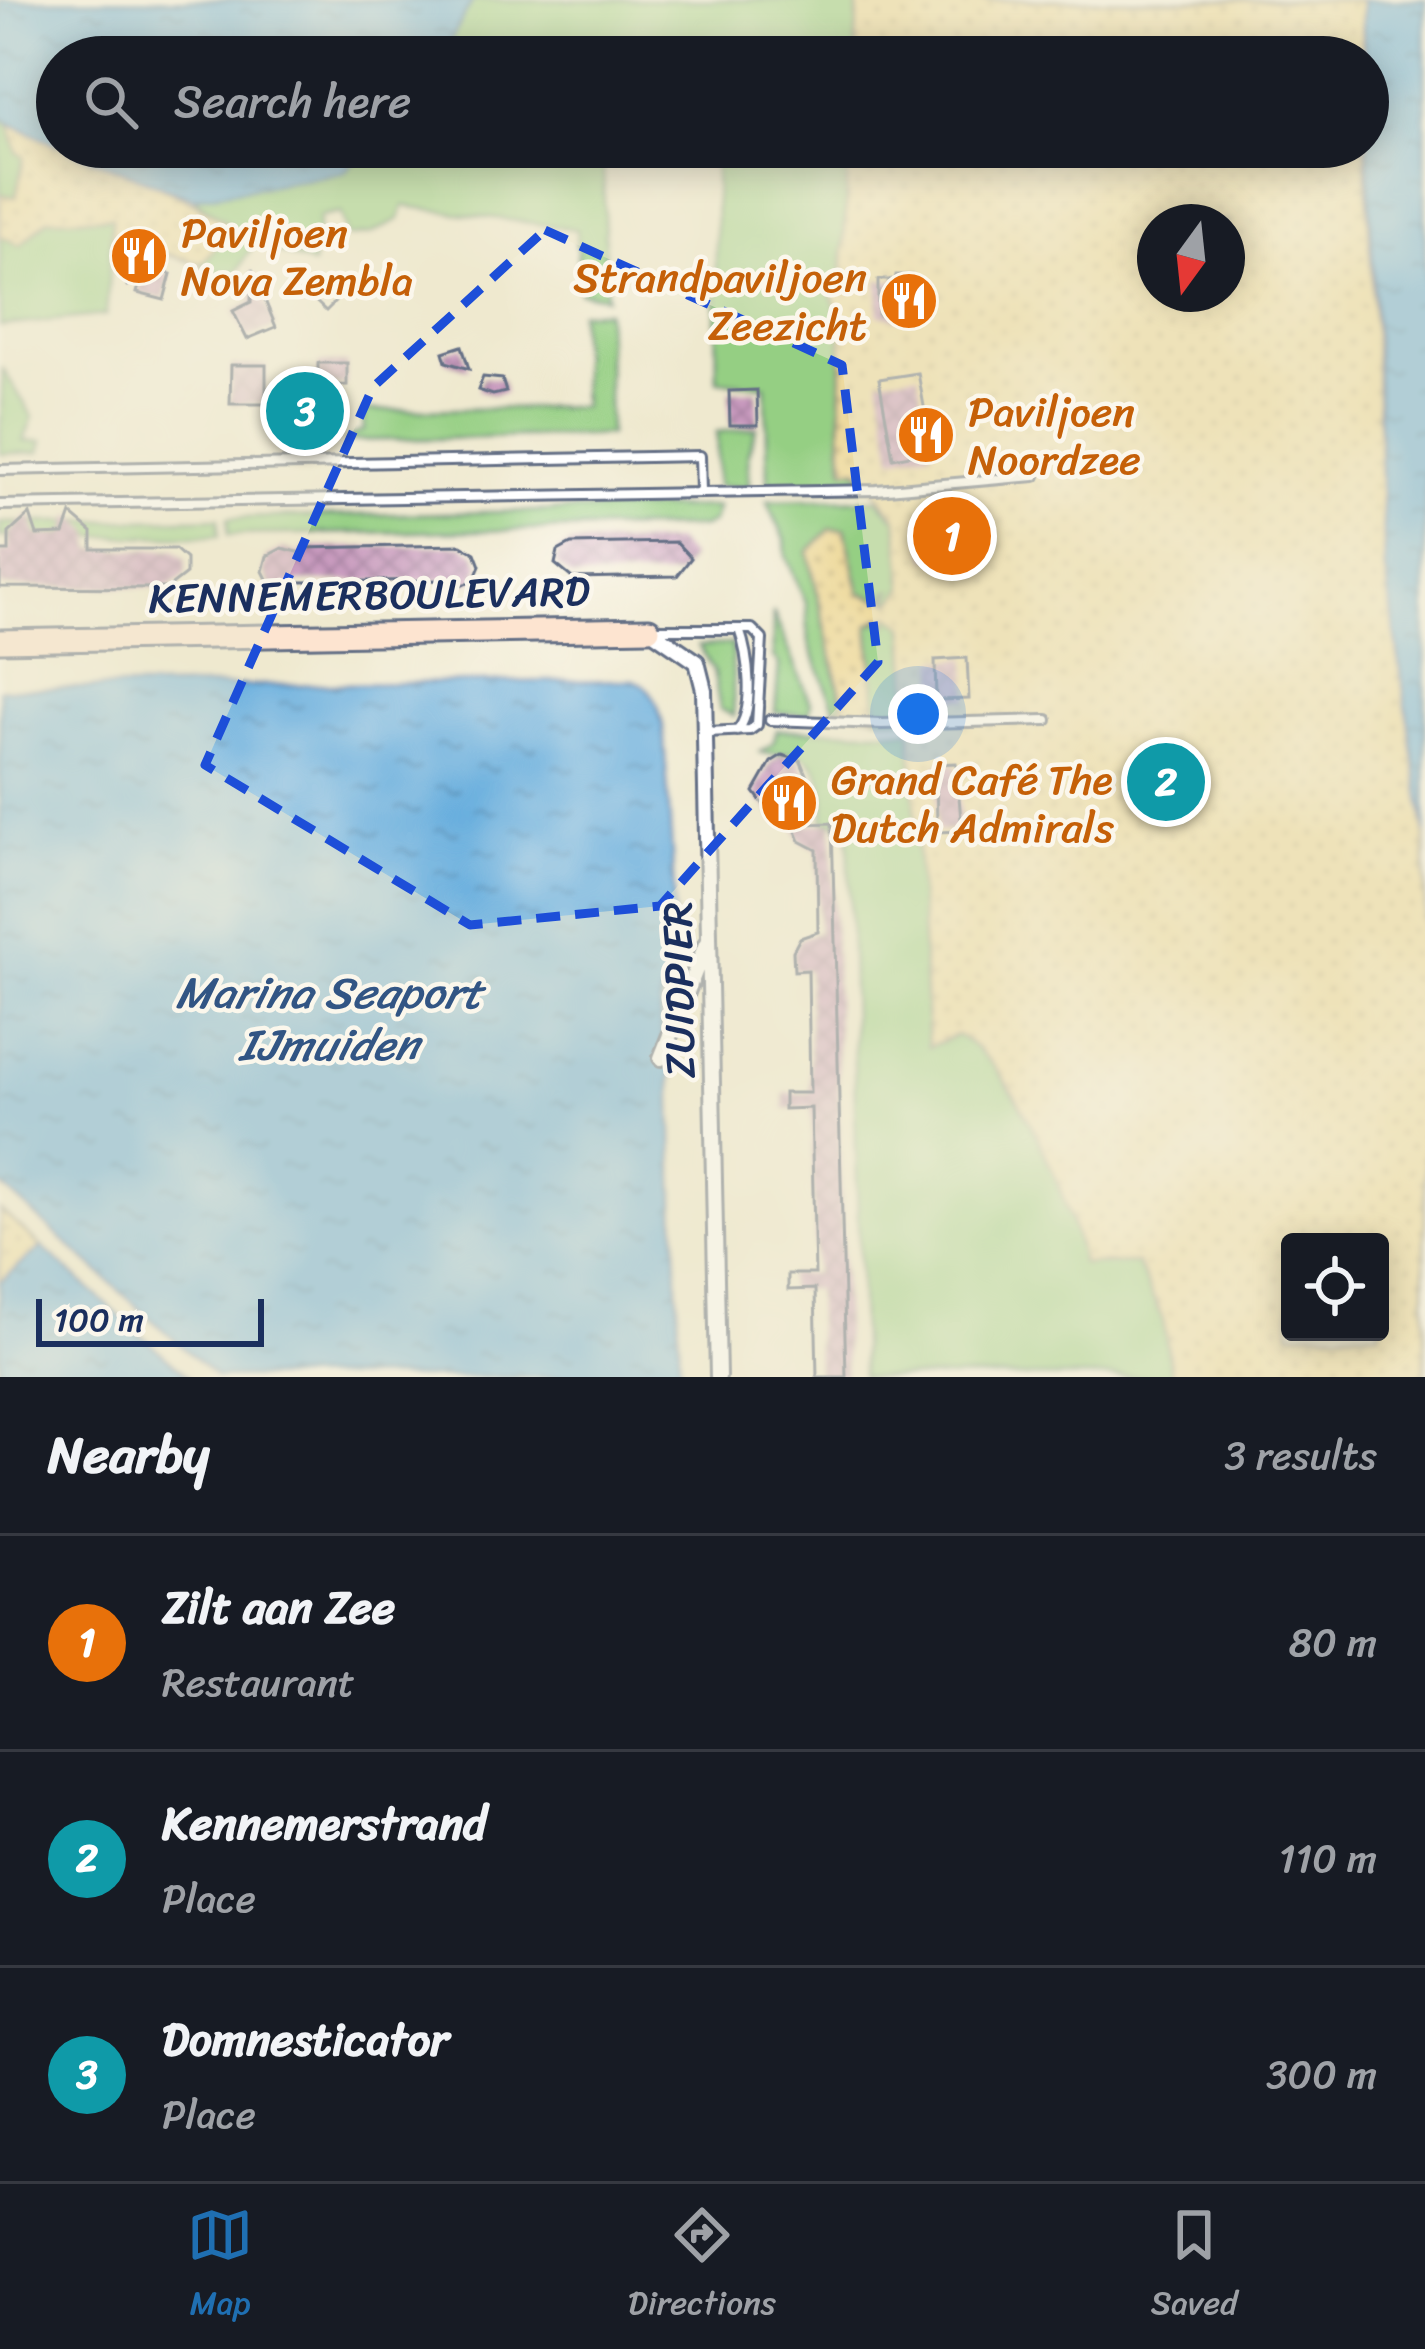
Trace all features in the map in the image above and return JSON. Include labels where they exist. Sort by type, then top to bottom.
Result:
[{"type":"street","name":"KENNEMERBOULEVARD","points":[[0,641],[649,628]]},
{"type":"street","name":"ZUIDPIER","points":[[649,628],[697,662],[707,732],[718,1377]]},
{"type":"street","points":[[662,1058],[710,934]]},
{"type":"lane","points":[[0,470],[700,456],[700,492]]},
{"type":"lane","points":[[0,505],[876,490],[1035,476]]},
{"type":"lane","name":"KENNEMERBOULEVARD","points":[[649,628],[739,629]]},
{"type":"lane","points":[[707,732],[737,732],[750,730],[762,713],[762,639],[752,629],[739,629],[745,646],[746,712],[737,732]]},
{"type":"lane","points":[[770,720],[882,724],[1047,720]]},
{"type":"highlighted area","points":[[545,230],[842,365],[878,662],[660,906],[470,925],[205,765],[373,387]]},
{"type":"green space","points":[[473,0],[858,0],[856,36],[453,36]]},
{"type":"green space","points":[[0,118],[9,124],[17,152],[25,156],[16,198],[0,194]]},
{"type":"green space","points":[[348,168],[603,168],[606,297],[580,292],[576,229],[404,206],[400,219],[370,234],[347,237],[340,213],[319,217],[313,265],[254,243],[237,272],[208,272],[202,264],[232,227],[193,198]]},
{"type":"green space","points":[[715,168],[848,168],[842,278],[828,285],[840,325],[845,468],[857,469],[868,487],[768,487],[766,386],[717,380]]},
{"type":"green space","points":[[113,217],[106,315],[0,326],[0,236],[20,245],[48,219]]},
{"type":"green space","points":[[606,311],[609,435],[340,441],[364,430],[362,411],[582,407],[579,312]]},
{"type":"green space","points":[[3,369],[33,417],[24,441],[43,441],[40,452],[0,454]]},
{"type":"green space","points":[[293,388],[339,423],[322,445],[276,410]]},
{"type":"green space","points":[[756,428],[748,453],[749,487],[717,486],[717,432]]},
{"type":"green space","points":[[877,499],[897,519],[904,588],[892,602],[886,600],[890,590],[882,600],[860,593],[845,529],[808,552],[843,705],[835,709],[809,643],[806,603],[767,501]]},
{"type":"green space","points":[[717,507],[713,522],[703,527],[228,535],[228,518]]},
{"type":"green space","points":[[219,518],[219,536],[0,537],[0,523]]},
{"type":"green space","points":[[773,612],[811,703],[809,714],[775,713],[779,664],[773,657]]},
{"type":"green space","points":[[890,616],[905,626],[910,720],[877,716],[869,625]]},
{"type":"green space","points":[[732,644],[734,716],[720,709],[713,670],[699,646]]},
{"type":"green space","points":[[777,730],[911,731],[928,1046],[957,1035],[1000,1075],[1053,1172],[1082,1264],[1136,1262],[1163,1320],[1172,1377],[862,1377],[848,826],[823,820],[822,782],[806,758],[760,752],[773,744]]},
{"type":"sand","points":[[858,0],[1362,0],[1363,36],[856,36]]},
{"type":"sand","points":[[9,124],[36,135],[36,168],[117,168],[209,211],[232,227],[202,264],[111,239],[112,217],[48,219],[20,245],[0,236],[0,194],[16,197],[24,157],[17,152]]},
{"type":"sand","points":[[848,168],[1366,168],[1385,564],[1425,833],[1425,1377],[1172,1377],[1163,1320],[1137,1263],[1082,1264],[1053,1172],[1000,1074],[957,1035],[928,1047],[905,626],[890,616],[888,625],[881,618],[869,625],[877,716],[835,709],[843,704],[808,552],[830,529],[845,529],[860,593],[882,600],[893,589],[887,600],[892,602],[904,588],[897,519],[858,469],[845,469],[835,304],[827,285],[842,277]]},
{"type":"sand","points":[[0,1210],[42,1247],[0,1289]]},
{"type":"water","points":[[0,0],[473,0],[453,36],[36,36],[36,135],[0,118]]},
{"type":"water","points":[[1362,0],[1425,0],[1425,833],[1385,564],[1369,168],[1389,168],[1389,36],[1363,36]]},
{"type":"water","points":[[115,168],[348,168],[344,172],[193,198]]},
{"type":"water","name":"Marina Seaport IJmuiden","points":[[634,680],[651,693],[663,726],[671,838],[673,927],[660,1021],[671,1064],[680,1377],[216,1377],[0,1184],[0,689]]},
{"type":"water","points":[[42,1247],[189,1377],[0,1377],[0,1282]]},
{"type":"building","points":[[128,254],[145,254],[127,287]]},
{"type":"building","points":[[144,267],[171,274],[164,300],[137,293]]},
{"type":"building","points":[[252,269],[276,327],[247,339],[233,311],[251,302]]},
{"type":"building","points":[[896,275],[913,275],[912,321],[878,315],[878,280],[895,280]]},
{"type":"building","points":[[350,287],[326,311],[309,295]]},
{"type":"building","points":[[462,346],[469,369],[446,362],[443,352]]},
{"type":"building","points":[[318,363],[347,363],[347,385],[318,386]]},
{"type":"building","points":[[231,365],[266,365],[266,404],[230,404]]},
{"type":"building","points":[[918,373],[932,451],[893,458],[879,379]]},
{"type":"building","points":[[483,377],[502,379],[506,392],[493,395],[478,390]]},
{"type":"building","points":[[757,390],[758,425],[730,425],[729,391]]},
{"type":"building","points":[[932,506],[950,511],[957,554],[927,559],[918,517],[933,514]]},
{"type":"building","points":[[30,514],[37,535],[64,534],[71,514],[92,532],[92,549],[175,549],[186,559],[186,574],[168,588],[0,587],[0,551],[9,551],[9,533]]},
{"type":"building","points":[[676,542],[691,558],[677,576],[572,578],[555,564],[558,551],[571,544]]},
{"type":"building","points":[[461,545],[475,553],[480,566],[474,580],[461,586],[444,580],[299,582],[282,589],[270,585],[263,571],[267,556],[282,548],[302,553],[302,548]]},
{"type":"building","points":[[967,658],[969,699],[936,700],[935,660]]},
{"type":"building","points":[[782,755],[800,760],[812,789],[806,824],[832,823],[846,1377],[817,1377],[815,1289],[788,1290],[788,1274],[815,1274],[811,1108],[784,1109],[784,1093],[810,1093],[808,970],[794,971],[793,951],[800,938],[818,932],[817,850],[800,841],[793,824],[772,816],[754,792],[771,762]]},
{"type":"building","points":[[956,763],[962,831],[937,832],[936,764]]},
{"type":"place","name":"Paviljoen Nova Zembla","points":[[139,256]]},
{"type":"place","name":"Strandpaviljoen Zeezicht","points":[[909,301]]},
{"type":"place","name":"Domnesticator","points":[[305,411]]},
{"type":"place","name":"Paviljoen Noordzee","points":[[926,435]]},
{"type":"place","name":"Zilt aan Zee","points":[[952,536]]},
{"type":"place","name":"Kennemerstrand","points":[[1166,782]]},
{"type":"place","name":"Grand Café The Dutch Admirals","points":[[789,803]]}]
